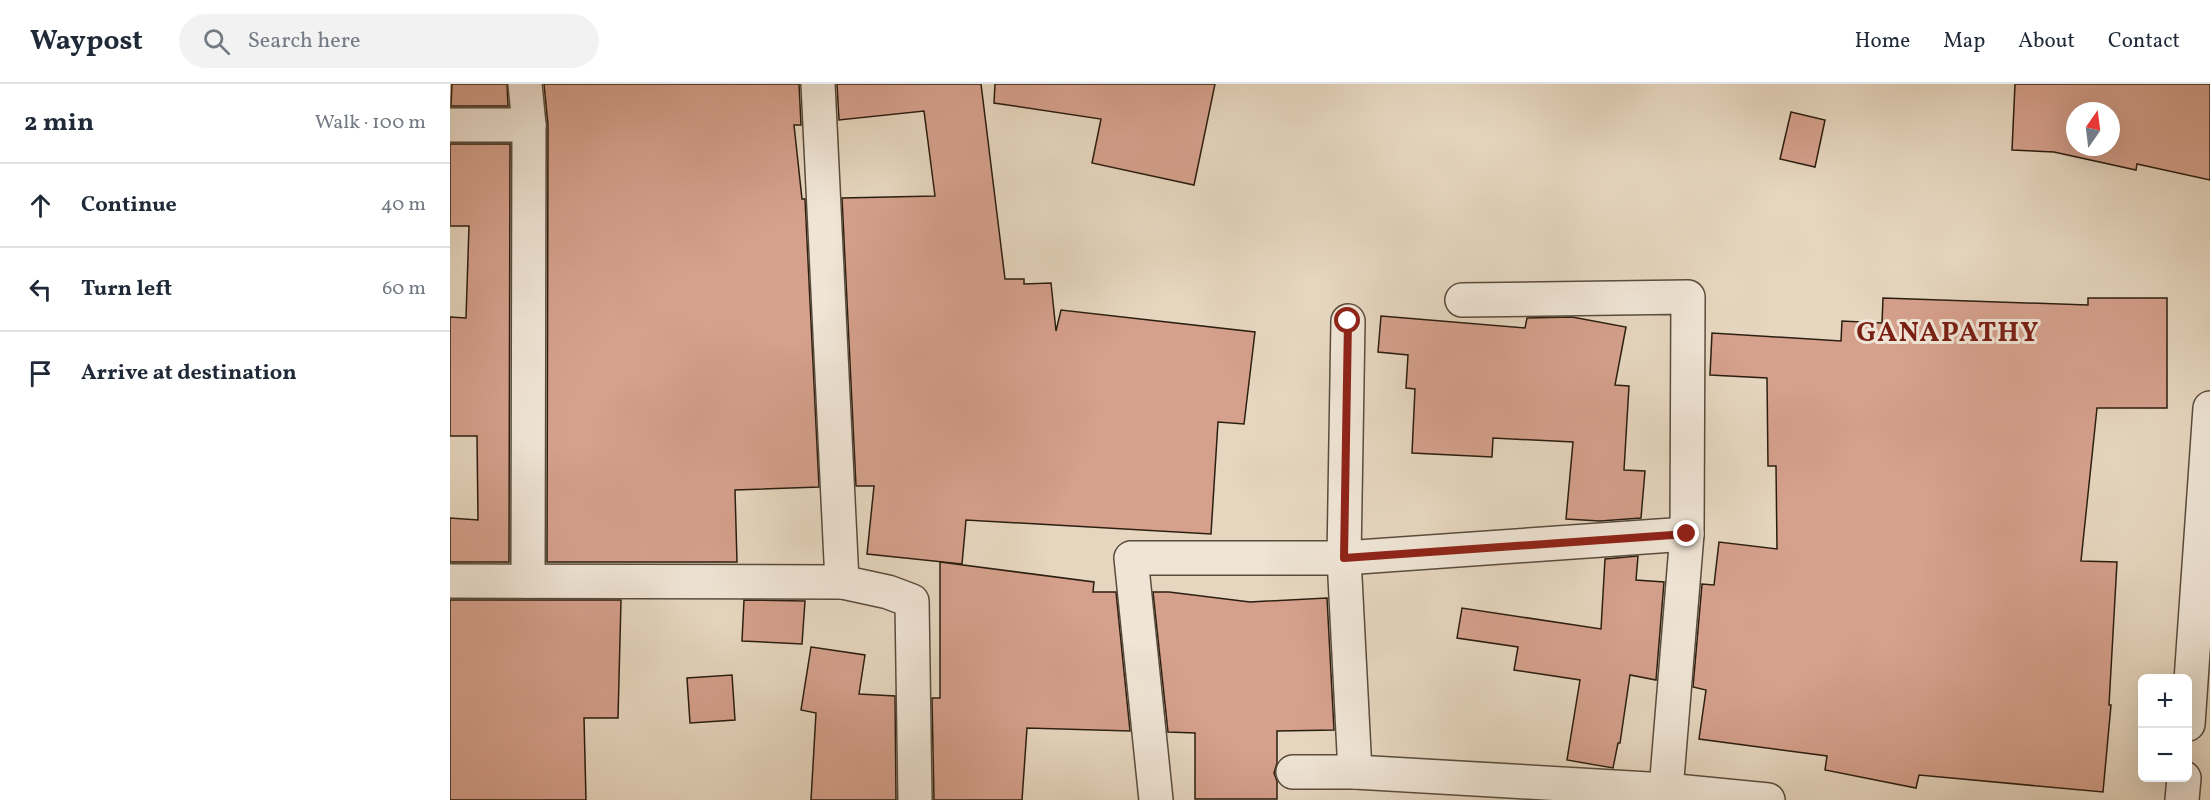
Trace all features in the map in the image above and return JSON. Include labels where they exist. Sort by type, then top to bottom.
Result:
[{"type":"street","points":[[525,84],[529,125],[528,581]]},
{"type":"street","points":[[818,84],[842,582]]},
{"type":"street","points":[[450,124],[529,125]]},
{"type":"street","points":[[1462,300],[1688,297],[1687,534],[1665,790]]},
{"type":"street","points":[[1348,321],[1344,558],[1355,772]]},
{"type":"street","points":[[2191,674],[2210,408]]},
{"type":"street","points":[[1155,800],[1131,558],[1344,558],[1687,534]]},
{"type":"street","points":[[450,581],[842,582],[888,592],[912,601],[915,800]]},
{"type":"street","points":[[1293,772],[1355,772],[1665,790],[1768,800]]},
{"type":"street","points":[[2182,800],[2184,782]]},
{"type":"building","points":[[452,84],[507,84],[508,106],[451,106]]},
{"type":"building","points":[[544,84],[799,84],[801,125],[794,125],[802,199],[805,199],[819,487],[735,490],[737,562],[547,562],[548,125]]},
{"type":"building","points":[[837,84],[981,84],[1005,279],[1024,279],[1024,284],[1051,283],[1056,331],[1061,310],[1255,332],[1244,424],[1218,422],[1211,534],[966,520],[962,564],[867,554],[874,486],[856,486],[842,198],[935,196],[924,111],[839,120]]},
{"type":"building","points":[[995,84],[1215,84],[1194,185],[1092,163],[1101,119],[994,103]]},
{"type":"building","points":[[2015,84],[2210,84],[2210,180],[2137,164],[2136,170],[2072,156],[2120,156],[2120,102],[2066,102],[2066,155],[2012,150]]},
{"type":"building","points":[[1791,112],[1825,120],[1815,167],[1780,159]]},
{"type":"building","points":[[450,144],[510,144],[509,562],[450,562],[450,518],[478,520],[477,436],[450,436],[450,317],[466,318],[469,226],[450,226]]},
{"type":"building","points":[[1883,298],[2088,305],[2088,298],[2167,298],[2167,408],[2097,408],[2081,561],[2117,562],[2109,705],[2111,705],[2103,792],[1919,775],[1916,788],[1825,770],[1827,756],[1699,739],[1706,690],[1693,687],[1702,584],[1714,585],[1719,542],[1777,549],[1776,466],[1768,466],[1767,378],[1710,375],[1712,333],[1841,341],[1842,321],[1882,323]]},
{"type":"building","points":[[1381,316],[1525,328],[1527,318],[1572,317],[1626,327],[1615,385],[1629,386],[1624,470],[1645,471],[1641,518],[1600,521],[1566,519],[1573,442],[1493,438],[1492,457],[1412,453],[1415,389],[1406,388],[1408,355],[1378,352]]},
{"type":"building","points":[[1638,556],[1636,580],[1664,582],[1656,680],[1630,675],[1620,743],[1618,743],[1613,768],[1567,760],[1580,680],[1514,670],[1518,647],[1457,638],[1462,608],[1601,629],[1605,559]]},
{"type":"building","points":[[940,562],[1094,582],[1093,592],[1116,592],[1130,731],[1027,728],[1022,800],[934,800],[932,698],[940,698]]},
{"type":"building","points":[[1153,592],[1250,602],[1327,598],[1334,730],[1277,731],[1277,763],[1274,773],[1277,781],[1277,799],[1195,799],[1195,733],[1168,732]]},
{"type":"building","points":[[450,600],[621,600],[618,718],[584,718],[586,800],[450,800]]},
{"type":"building","points":[[744,600],[805,601],[802,644],[742,641]]},
{"type":"building","points":[[811,647],[865,655],[859,694],[895,696],[896,800],[811,800],[816,713],[801,710]]},
{"type":"building","points":[[732,675],[735,720],[690,723],[687,678]]},
{"type":"district","name":"GANAPATHY","points":[[1948,331]]},
{"type":"route","points":[[1348,321],[1344,558],[1687,534]]}]
